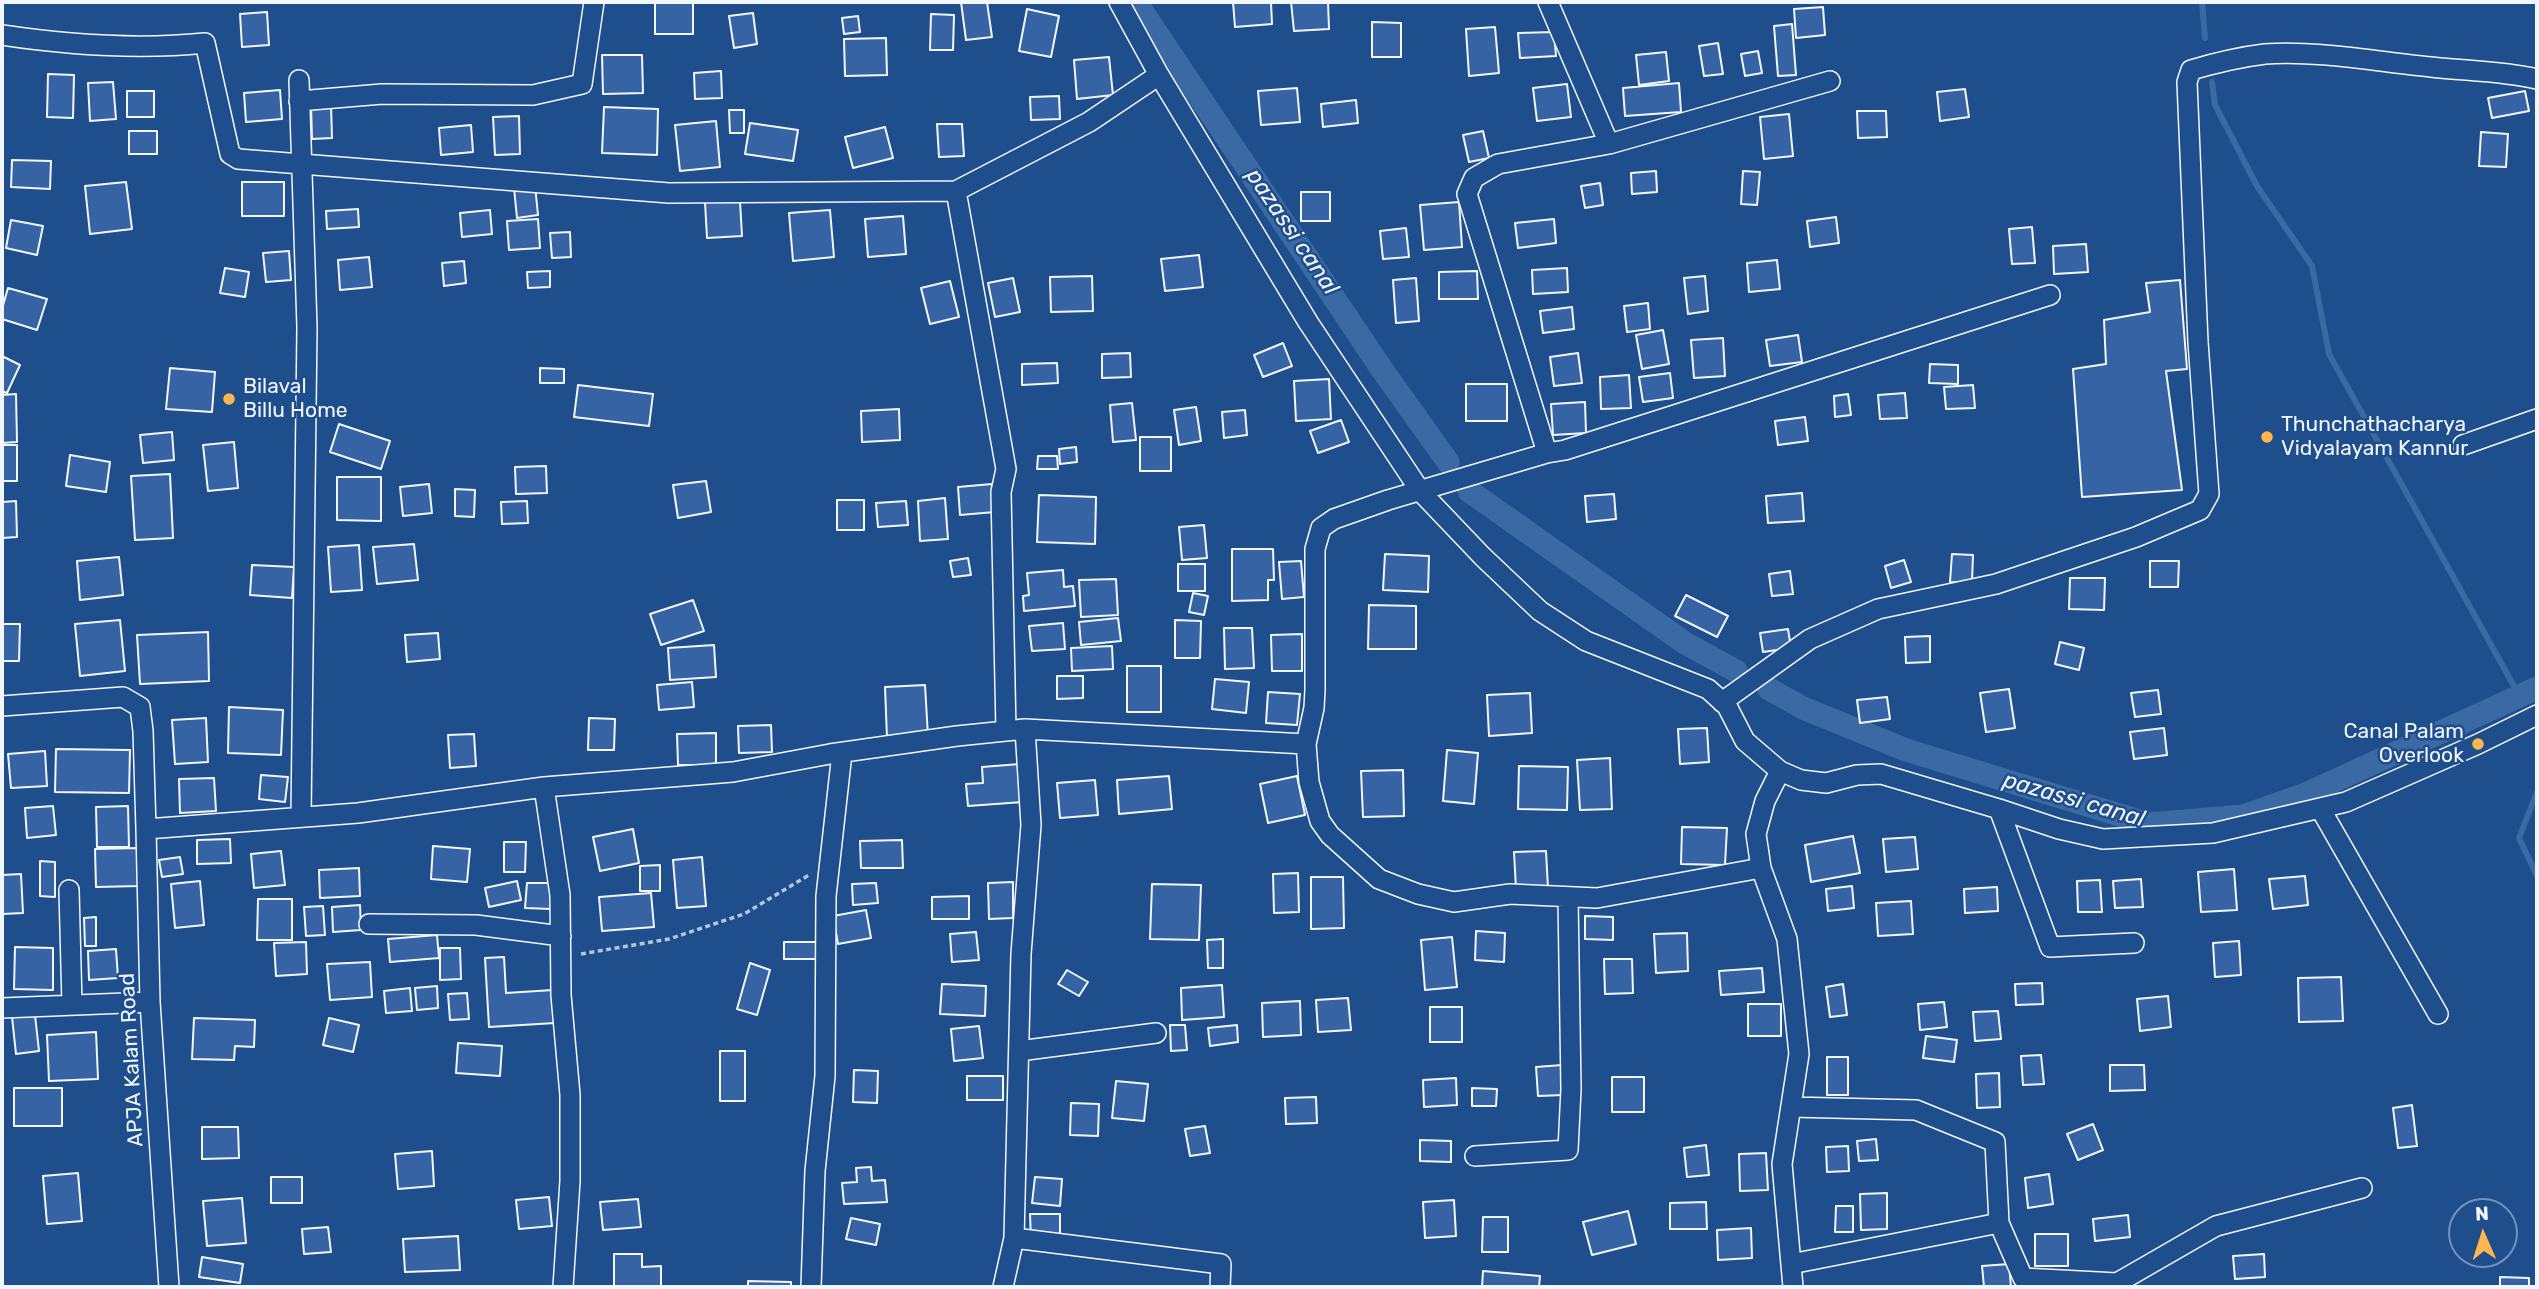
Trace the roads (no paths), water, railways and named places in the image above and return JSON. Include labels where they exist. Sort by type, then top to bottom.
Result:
[{"type":"street","points":[[299,101],[382,94],[533,95],[582,84],[594,2]]},
{"type":"street","points":[[1119,2],[1159,75],[1308,322],[1421,492],[1483,557],[1540,611],[1586,641],[1708,689],[1722,702],[1738,724],[1745,741],[1780,771],[1801,780],[1826,783],[1857,775],[1881,774],[2059,829],[2103,839],[2213,833],[2346,802],[2537,715]]},
{"type":"street","points":[[1548,2],[1609,144]]},
{"type":"street","points":[[2,35],[63,44],[167,47],[205,43],[230,154],[237,159],[670,193],[956,191],[1089,122],[1159,75]]},
{"type":"street","points":[[1722,702],[1810,639],[1878,609],[1996,584],[2136,537],[2200,510],[2209,494],[2198,342],[2187,82],[2191,69],[2266,54],[2327,56],[2435,68],[2507,72],[2537,79]]},
{"type":"street","points":[[299,80],[307,327],[301,817]]},
{"type":"street","points":[[1547,453],[1467,194],[1474,178],[1498,164],[1609,144],[1830,81]]},
{"type":"street","points":[[956,191],[1006,470],[1001,492],[1015,730],[1031,825],[1021,954],[1014,1238],[1003,1287]]},
{"type":"street","points":[[1761,868],[1597,898],[1510,894],[1454,902],[1418,894],[1379,879],[1330,835],[1320,821],[1309,782],[1306,744],[1314,708],[1313,611],[1317,538],[1321,528],[1334,519],[1388,500],[1565,450],[2050,295]]},
{"type":"street","points":[[2463,445],[2537,419]]},
{"type":"street","name":"APJA Kalam Road","points":[[2,706],[123,696],[141,707],[144,731],[150,1002],[169,1287]]},
{"type":"street","points":[[146,829],[358,813],[544,787],[733,772],[842,753],[1015,730],[1306,744]]},
{"type":"street","points":[[811,1287],[815,1171],[825,1076],[826,896],[842,753]]},
{"type":"street","points":[[1780,771],[1765,801],[1756,834],[1761,868],[1787,939],[1799,1054],[1783,1164],[1793,1287]]},
{"type":"street","points":[[544,787],[559,884],[561,1006],[569,1077],[568,1234],[563,1287]]},
{"type":"street","points":[[2320,808],[2438,1014]]},
{"type":"street","points":[[1999,809],[2050,947],[2134,943]]},
{"type":"street","points":[[69,890],[72,1005]]},
{"type":"street","points":[[1475,1156],[1568,1150],[1568,897]]},
{"type":"street","points":[[369,924],[476,925],[561,936]]},
{"type":"street","points":[[2,1008],[150,1002]]},
{"type":"street","points":[[1019,1051],[1156,1033]]},
{"type":"street","points":[[1791,1107],[1916,1110],[1995,1142],[1999,1223],[2023,1278],[2117,1283],[2216,1226],[2362,1188]]},
{"type":"street","points":[[1791,1264],[1999,1223]]},
{"type":"street","points":[[1014,1238],[1221,1264],[1220,1287]]},
{"type":"waterway","name":"pazassi canal","points":[[1136,2],[1381,368],[1448,462]]},
{"type":"waterway","points":[[2202,2],[2205,38]]},
{"type":"waterway","points":[[2212,82],[2215,105],[2257,186],[2312,266],[2329,354],[2514,686]]},
{"type":"waterway","name":"pazassi canal","points":[[1469,491],[1685,643],[1736,671]]},
{"type":"waterway","name":"pazassi canal","points":[[1769,689],[1803,708],[1906,750],[2149,824],[2243,816],[2308,793],[2537,688]]},
{"type":"waterway","points":[[2537,792],[2519,838],[2537,876]]},
{"type":"place","name":"Bilaval Billu Home","points":[[229,399]]},
{"type":"place","name":"Thunchathacharya Vidyalayam Kannur","points":[[2267,437]]},
{"type":"place","name":"Canal Palam Overlook","points":[[2478,744]]}]
